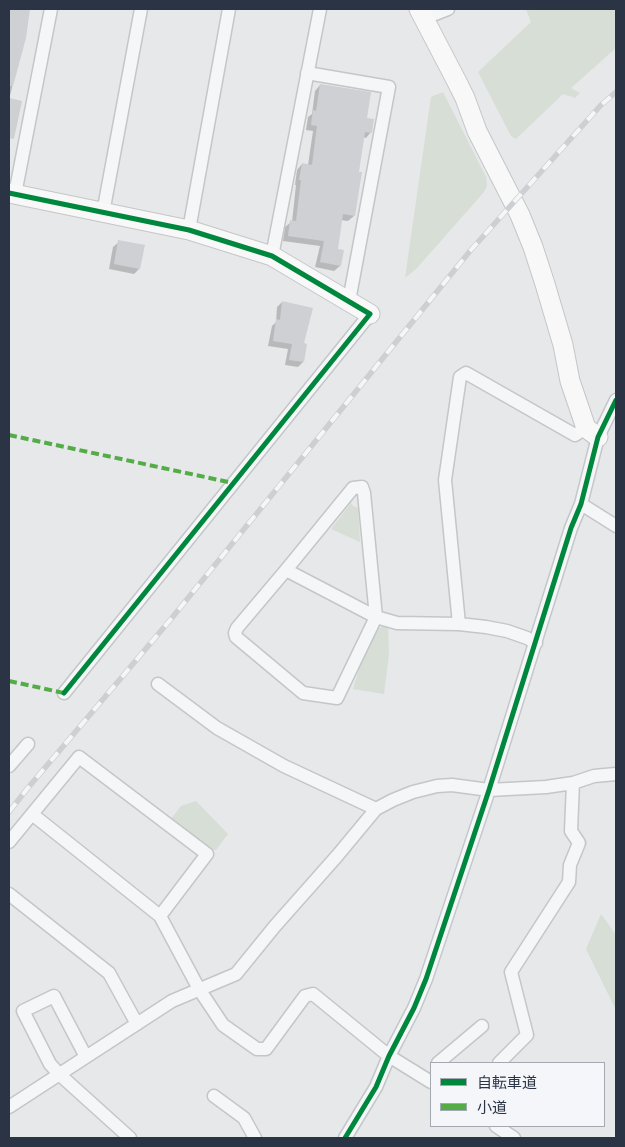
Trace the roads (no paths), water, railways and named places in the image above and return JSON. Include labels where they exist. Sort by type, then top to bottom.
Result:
[{"type":"street","points":[[51,9],[12,194],[189,230],[272,256],[370,314],[64,693]]},
{"type":"street","points":[[103,213],[141,9]]},
{"type":"street","points":[[189,230],[229,9]]},
{"type":"street","points":[[272,256],[320,9]]},
{"type":"street","points":[[448,9],[422,14],[465,98],[477,130],[520,215],[533,247],[563,345],[570,381],[592,433]]},
{"type":"street","points":[[307,73],[389,87],[350,302]]},
{"type":"street","points":[[459,624],[445,480],[460,377],[466,373],[575,435],[592,433]]},
{"type":"street","points":[[346,1138],[376,1087],[426,979],[536,644],[571,528],[581,504],[592,433],[615,404]]},
{"type":"street","points":[[362,487],[364,494],[376,617],[338,698],[303,693],[236,637],[235,633],[237,628],[353,488],[362,487]]},
{"type":"street","points":[[581,504],[616,526]]},
{"type":"street","points":[[286,570],[376,617],[397,623],[459,624],[507,631],[527,638],[536,644]]},
{"type":"street","points":[[158,684],[217,728],[284,766],[376,809]]},
{"type":"street","points":[[9,766],[28,744]]},
{"type":"street","points":[[9,842],[80,758],[207,854],[160,916]]},
{"type":"street","points":[[9,1107],[172,1001],[236,974],[376,809],[413,792],[437,786],[452,785],[489,790],[546,787],[573,784],[594,776],[616,773]]},
{"type":"street","points":[[500,1062],[527,1035],[511,972],[569,882],[570,865],[579,843],[571,831],[573,784]]},
{"type":"street","points":[[32,814],[160,916],[199,989],[223,1025],[257,1049],[266,1049],[305,996],[313,994],[390,1056],[428,1076]]},
{"type":"street","points":[[9,894],[109,973],[137,1024]]},
{"type":"street","points":[[86,1057],[54,996],[23,1011],[50,1064],[130,1138]]},
{"type":"street","points":[[439,1062],[482,1026]]},
{"type":"street","points":[[214,1096],[244,1118],[255,1138]]},
{"type":"street","points":[[498,1127],[514,1138]]},
{"type":"railway","points":[[9,812],[171,619],[470,251],[601,105],[616,92]]}]
